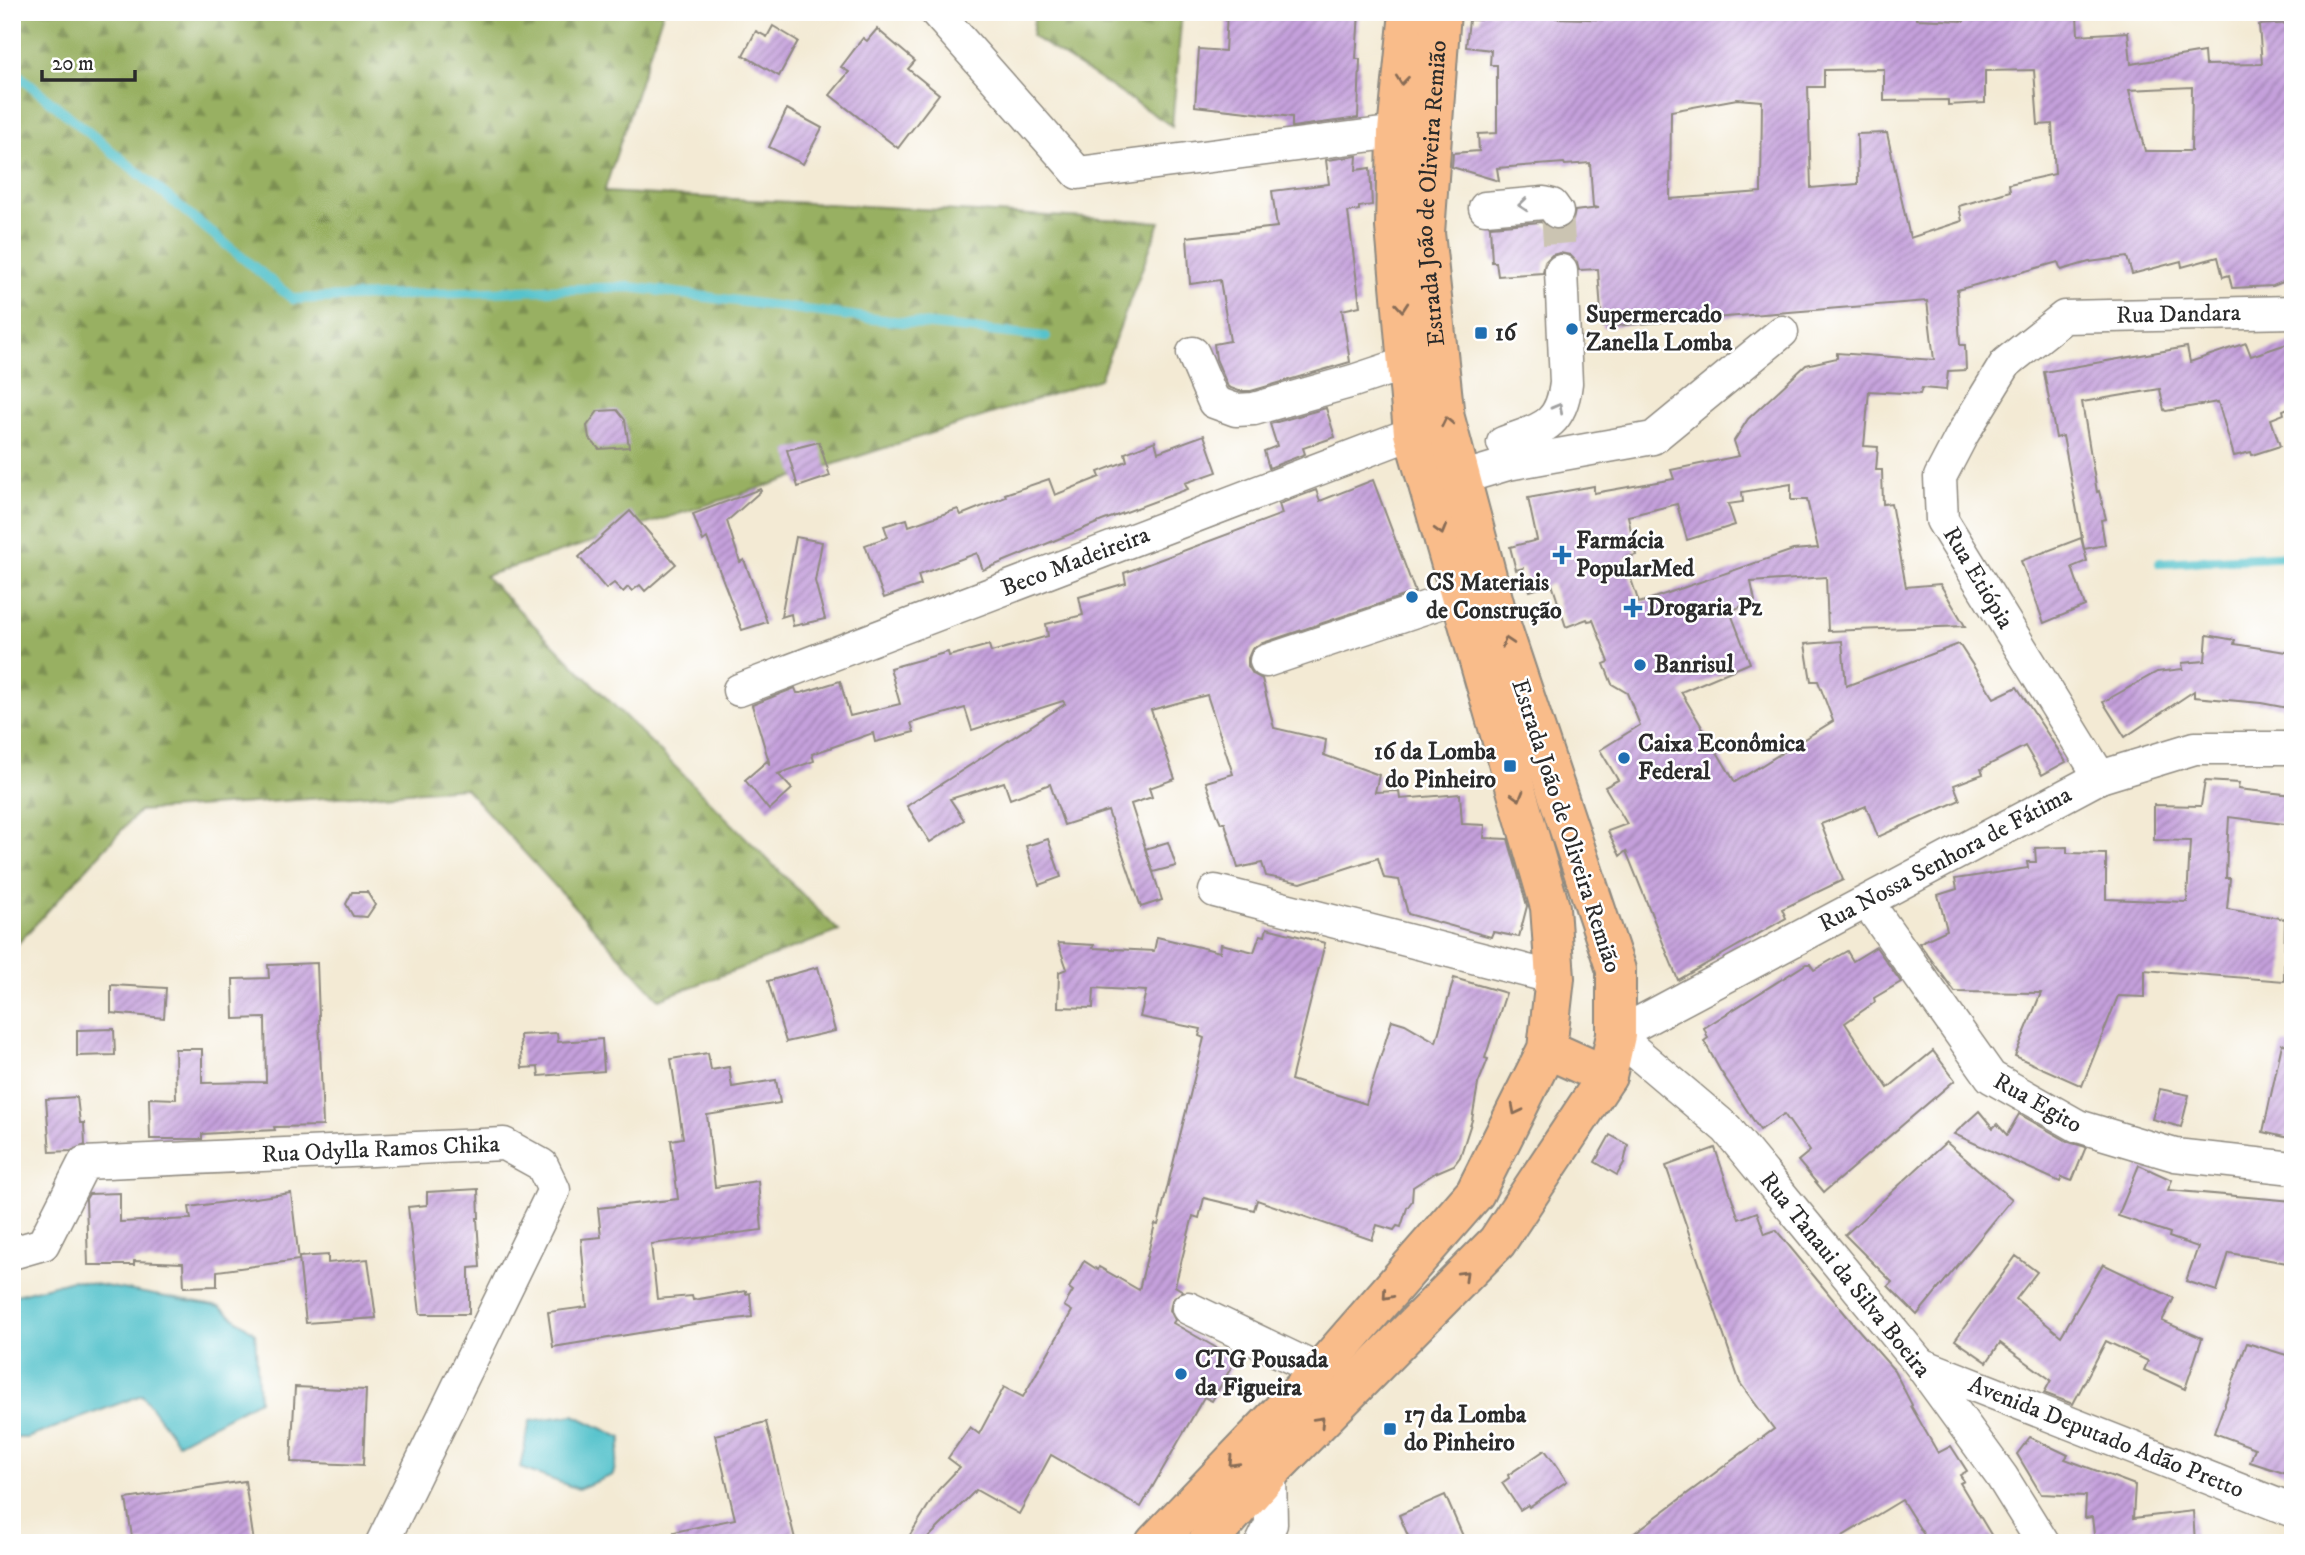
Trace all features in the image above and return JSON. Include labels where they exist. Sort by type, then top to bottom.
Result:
[{"type":"main road","name":"Estrada João de Oliveira Remião","points":[[1154,1543],[1320,1371],[1475,1193],[1547,1049],[1555,978],[1550,907],[1413,432],[1395,227],[1397,132],[1409,12]]},
{"type":"main road","name":"Estrada João de Oliveira Remião","points":[[1207,1543],[1270,1472],[1497,1242],[1606,1076],[1616,1035],[1616,970],[1496,610],[1445,418],[1425,233],[1441,12]]},
{"type":"main road","points":[[1555,978],[1616,970]]},
{"type":"main road","points":[[1547,1049],[1606,1076]]},
{"type":"street","points":[[936,12],[1079,173],[1397,132]]},
{"type":"street","points":[[1485,208],[1545,203],[1552,205],[1557,212]]},
{"type":"street","points":[[1461,478],[1548,426],[1558,412],[1566,383],[1561,271]]},
{"type":"street","name":"Rua Dandara","points":[[2064,317],[2293,312]]},
{"type":"street","name":"Rua Etiópia","points":[[2064,317],[2006,363],[1962,435],[1940,477],[1942,520],[2100,777]]},
{"type":"street","points":[[1506,453],[1654,438],[1782,332]]},
{"type":"street","points":[[1193,353],[1214,402],[1236,410],[1254,409],[1407,363]]},
{"type":"street","name":"Beco Madeireira","points":[[739,690],[1413,432]]},
{"type":"street","points":[[1266,661],[1460,596]]},
{"type":"street","name":"Rua Nossa Senhora de Fátima","points":[[1616,1035],[2100,777],[2195,748],[2293,748]]},
{"type":"street","points":[[1215,891],[1555,978]]},
{"type":"street","name":"Rua Egito","points":[[1867,902],[1991,1077],[2078,1126],[2175,1155],[2293,1168]]},
{"type":"street","name":"Rua Tanaui da Silva Boeira","points":[[1616,1035],[1727,1129],[1920,1364],[2002,1478],[2043,1543]]},
{"type":"street","name":"Rua Odylla Ramos Chika","points":[[12,1253],[43,1244],[84,1163],[504,1144],[542,1165],[554,1190],[382,1543]]},
{"type":"street","points":[[1188,1308],[1320,1371]]},
{"type":"street","name":"Avenida Deputado Adão Pretto","points":[[1920,1364],[2293,1511]]},
{"type":"street","points":[[1262,1543],[1271,1524],[1270,1472]]},
{"type":"green space","points":[[12,12],[663,12],[604,192],[1160,222],[1100,379],[485,576],[839,931],[659,999],[465,788],[139,811],[12,950]]},
{"type":"green space","points":[[1035,12],[1182,12],[1172,126],[1032,36]]},
{"type":"water","points":[[72,1280],[220,1307],[255,1333],[259,1400],[178,1443],[142,1395],[27,1438],[12,1438],[12,1296]]},
{"type":"water","points":[[574,1415],[622,1438],[613,1475],[578,1489],[520,1468],[530,1421]]},
{"type":"building","points":[[1227,12],[1359,12],[1356,59],[1360,59],[1358,118],[1292,127],[1292,117],[1195,106],[1199,49],[1225,51]]},
{"type":"building","points":[[1480,12],[1556,12],[1556,18],[1617,20],[1617,12],[1916,12],[1916,19],[1964,21],[1964,12],[2039,12],[2039,16],[2077,15],[2078,35],[2128,32],[2131,64],[2204,52],[2205,65],[2262,64],[2259,25],[2293,23],[2293,278],[2273,286],[2232,288],[2229,275],[2223,277],[2218,257],[2182,267],[2181,261],[2132,274],[2127,257],[2089,262],[2061,270],[2058,262],[1957,290],[1960,345],[1965,345],[1966,370],[1948,371],[1946,390],[1922,388],[1920,394],[1869,391],[1864,446],[1878,447],[1876,470],[1882,470],[1883,504],[1891,503],[1906,587],[1940,584],[1965,626],[1828,631],[1826,577],[1751,582],[1755,601],[1730,611],[1750,663],[1681,692],[1735,782],[1833,721],[1818,681],[1811,681],[1805,644],[1842,641],[1846,686],[1959,644],[1994,698],[2017,687],[2066,762],[2042,775],[2025,746],[1981,769],[1983,774],[1954,785],[1960,800],[1878,837],[1866,806],[1821,824],[1843,880],[1782,909],[1786,918],[1678,980],[1626,851],[1620,856],[1608,831],[1627,824],[1605,787],[1618,780],[1600,750],[1640,725],[1627,693],[1612,684],[1604,664],[1609,662],[1593,620],[1587,619],[1566,627],[1552,584],[1530,591],[1523,568],[1516,570],[1510,547],[1537,540],[1528,498],[1594,486],[1594,493],[1674,479],[1671,470],[1739,456],[1734,441],[1748,419],[1806,365],[1837,358],[1837,353],[1934,360],[1927,301],[1602,327],[1598,269],[1579,270],[1577,262],[1570,255],[1552,255],[1545,262],[1543,273],[1498,276],[1496,262],[1492,262],[1490,226],[1541,222],[1549,228],[1559,230],[1568,226],[1575,211],[1599,208],[1593,207],[1590,163],[1497,168],[1499,181],[1452,167],[1453,153],[1479,151],[1478,134],[1497,133],[1497,65],[1490,65],[1491,50],[1466,47],[1469,20],[1480,20]],"holes":[[[1884,69],[1884,101],[1948,100],[1948,105],[1985,103],[1985,71],[2034,70],[2038,125],[2052,124],[2055,174],[2009,184],[2010,191],[1959,206],[1962,221],[1910,238],[1887,133],[1857,134],[1858,184],[1811,188],[1808,87],[1824,87],[1824,70]],[[2192,87],[2191,151],[2145,151],[2129,90]],[[1737,99],[1762,101],[1761,192],[1670,199],[1671,111]],[[1791,484],[1791,500],[1807,500],[1818,548],[1793,550],[1639,603],[1624,558],[1636,555],[1628,516],[1677,504],[1687,540],[1735,525],[1728,504],[1743,502],[1742,492]]]},
{"type":"building","points":[[773,26],[798,41],[779,76],[743,55],[756,31],[767,37]]},
{"type":"building","points":[[877,29],[915,61],[908,69],[939,94],[898,148],[830,95],[849,72],[841,67],[863,38],[867,41]]},
{"type":"building","points":[[787,109],[822,128],[803,164],[769,147]]},
{"type":"building","points":[[1357,156],[1356,170],[1370,168],[1372,205],[1348,212],[1360,306],[1342,310],[1350,362],[1251,391],[1228,387],[1216,359],[1214,344],[1230,341],[1220,280],[1190,284],[1187,237],[1277,227],[1272,191],[1329,184],[1326,160]]},
{"type":"building","points":[[2293,342],[2293,406],[2283,410],[2284,414],[2271,419],[2280,446],[2252,455],[2251,452],[2234,456],[2218,402],[2166,411],[2160,389],[2082,402],[2097,492],[2099,491],[2106,519],[2101,520],[2105,545],[2084,549],[2063,436],[2056,438],[2044,372],[2187,347],[2190,362],[2246,343],[2251,356]]},
{"type":"building","points":[[1326,408],[1335,437],[1303,448],[1305,454],[1269,468],[1264,451],[1277,446],[1270,424]]},
{"type":"building","points":[[617,410],[625,420],[629,447],[599,449],[589,438],[587,426],[598,411]]},
{"type":"building","points":[[1204,435],[1217,472],[1185,483],[1188,489],[983,570],[977,553],[918,575],[921,585],[884,598],[865,545],[888,537],[884,526],[907,519],[909,526],[958,509],[961,515],[1006,497],[1005,494],[1049,479],[1055,495],[1100,477],[1098,472],[1127,461],[1125,453],[1155,441],[1158,452]]},
{"type":"building","points":[[819,442],[830,476],[798,487],[787,450]]},
{"type":"building","points":[[1373,480],[1415,592],[1260,644],[1252,649],[1248,666],[1253,674],[1262,679],[1274,728],[1326,740],[1324,755],[1379,775],[1375,792],[1399,791],[1400,799],[1460,794],[1462,824],[1485,825],[1484,838],[1508,839],[1527,906],[1519,937],[1493,932],[1491,937],[1408,914],[1399,880],[1384,878],[1378,858],[1301,883],[1266,876],[1262,863],[1238,868],[1225,823],[1221,823],[1206,782],[1233,774],[1207,695],[1151,710],[1175,779],[1149,788],[1152,797],[1131,804],[1162,900],[1141,907],[1108,811],[1064,825],[1050,784],[1010,799],[1004,782],[950,799],[964,820],[930,842],[907,806],[1065,704],[1063,701],[972,730],[965,708],[911,723],[914,732],[875,742],[873,733],[812,754],[814,761],[778,774],[792,789],[769,810],[745,780],[767,761],[770,765],[752,705],[795,688],[797,693],[801,693],[840,681],[850,716],[900,704],[890,668],[948,652],[949,656],[989,645],[991,652],[1048,636],[1046,624],[1083,615],[1079,597],[1126,583],[1124,573],[1282,514],[1279,504],[1316,490],[1320,501]]},
{"type":"building","points":[[760,489],[761,491],[727,521],[740,562],[744,560],[767,622],[742,630],[707,538],[703,541],[693,514]]},
{"type":"building","points":[[630,511],[676,564],[645,591],[640,585],[632,591],[628,587],[623,592],[614,583],[606,589],[579,557]]},
{"type":"building","points":[[796,537],[822,542],[815,581],[825,619],[793,626],[791,614],[781,617]]},
{"type":"building","points":[[2081,538],[2087,561],[2072,567],[2085,606],[2044,623],[2021,561]]},
{"type":"building","points":[[2207,635],[2235,640],[2234,644],[2293,653],[2293,709],[2261,703],[2194,697],[2194,691],[2125,737],[2103,702],[2157,672],[2183,669],[2182,663],[2205,661]]},
{"type":"building","points":[[2205,781],[2239,783],[2238,789],[2293,795],[2293,825],[2229,817],[2227,852],[2226,878],[2230,878],[2227,909],[2285,919],[2284,981],[2145,970],[2145,997],[2118,996],[2082,1086],[2015,1056],[2041,993],[1955,992],[1919,943],[1947,930],[1938,895],[1957,889],[1955,879],[2028,868],[2027,862],[2036,862],[2035,848],[2067,847],[2067,853],[2106,854],[2106,899],[2187,902],[2190,841],[2154,840],[2154,805],[2201,806]]},
{"type":"building","points":[[1048,839],[1061,877],[1039,885],[1026,846]]},
{"type":"building","points":[[1168,842],[1176,866],[1153,872],[1145,849]]},
{"type":"building","points":[[352,892],[367,892],[375,905],[367,917],[353,916],[346,904]]},
{"type":"building","points":[[1267,928],[1325,943],[1291,1080],[1366,1104],[1392,1020],[1405,1024],[1436,1042],[1454,978],[1506,993],[1485,1058],[1488,1059],[1478,1084],[1472,1120],[1460,1157],[1454,1165],[1413,1187],[1412,1201],[1401,1227],[1397,1226],[1394,1230],[1377,1225],[1372,1240],[1257,1200],[1254,1210],[1204,1198],[1199,1218],[1193,1216],[1175,1286],[1183,1291],[1172,1300],[1170,1310],[1175,1320],[1173,1323],[1236,1359],[1212,1401],[1204,1397],[1141,1507],[1051,1455],[1019,1514],[976,1490],[923,1543],[905,1543],[938,1490],[960,1467],[948,1458],[970,1427],[979,1434],[1004,1387],[1023,1397],[1072,1311],[1064,1306],[1073,1291],[1069,1288],[1084,1261],[1139,1290],[1155,1224],[1158,1225],[1204,1038],[1199,1036],[1201,1029],[1140,1017],[1146,991],[1094,988],[1093,1008],[1058,1007],[1059,972],[1067,969],[1058,943],[1154,951],[1157,937],[1220,952],[1221,944],[1254,952],[1260,935],[1265,936]]},
{"type":"building","points":[[1876,947],[1901,982],[1874,998],[1875,1002],[1845,1023],[1888,1088],[1933,1051],[1955,1080],[1824,1192],[1798,1161],[1810,1151],[1784,1114],[1760,1130],[1704,1041],[1708,1038],[1704,1028],[1806,964],[1810,964],[1814,970],[1847,951],[1853,961]]},
{"type":"building","points":[[317,963],[323,1126],[274,1127],[275,1130],[202,1134],[202,1139],[150,1139],[149,1098],[176,1099],[175,1049],[202,1049],[202,1083],[266,1082],[265,1018],[234,1019],[233,979],[269,978],[268,965]]},
{"type":"building","points":[[818,967],[835,1031],[786,1042],[768,981]]},
{"type":"building","points":[[111,985],[166,988],[164,1018],[111,1013]]},
{"type":"building","points":[[114,1029],[115,1055],[77,1056],[77,1030]]},
{"type":"building","points":[[557,1033],[558,1042],[602,1039],[604,1071],[539,1076],[538,1067],[522,1068],[520,1035]]},
{"type":"building","points":[[2282,1044],[2293,1045],[2293,1139],[2263,1132]]},
{"type":"building","points":[[708,1053],[711,1070],[729,1067],[732,1087],[776,1080],[780,1103],[707,1115],[715,1187],[758,1181],[762,1230],[651,1244],[657,1299],[692,1296],[693,1300],[746,1291],[746,1294],[750,1293],[752,1317],[553,1347],[548,1312],[587,1307],[581,1239],[601,1237],[598,1208],[678,1199],[671,1140],[683,1138],[671,1059]]},
{"type":"building","points":[[2160,1089],[2189,1095],[2181,1127],[2152,1119]]},
{"type":"building","points":[[77,1097],[80,1123],[84,1123],[85,1145],[71,1151],[50,1152],[46,1099]]},
{"type":"building","points":[[1979,1111],[1993,1128],[1997,1124],[2007,1135],[2019,1114],[2069,1142],[2086,1147],[2072,1181],[2062,1177],[2060,1182],[1954,1134]]},
{"type":"building","points":[[1610,1135],[1628,1145],[1624,1163],[1617,1175],[1595,1162]]},
{"type":"building","points":[[1946,1142],[2012,1199],[1917,1315],[1888,1286],[1892,1282],[1845,1235]]},
{"type":"building","points":[[1715,1148],[1739,1219],[1757,1212],[1765,1234],[1776,1230],[1894,1370],[1938,1453],[1951,1446],[1967,1471],[1960,1475],[1964,1481],[1960,1483],[1996,1543],[1929,1543],[1902,1500],[1831,1543],[1621,1543],[1774,1429],[1740,1383],[1666,1166]]},
{"type":"building","points":[[2139,1165],[2172,1180],[2168,1190],[2293,1201],[2293,1264],[2229,1253],[2217,1291],[2186,1281],[2198,1247],[2169,1237],[2170,1233],[2118,1216]]},
{"type":"building","points":[[478,1189],[480,1267],[469,1268],[469,1314],[420,1314],[408,1207],[427,1205],[427,1192]]},
{"type":"building","points":[[120,1193],[120,1222],[191,1219],[189,1207],[291,1193],[299,1260],[217,1271],[217,1286],[184,1287],[183,1263],[134,1261],[134,1265],[88,1265],[86,1199],[89,1194]]},
{"type":"building","points":[[328,1255],[328,1263],[368,1259],[376,1318],[306,1323],[299,1257]]},
{"type":"building","points":[[2016,1256],[2037,1272],[2016,1299],[2061,1336],[2103,1264],[2174,1298],[2162,1321],[2202,1338],[2185,1389],[2144,1370],[2148,1361],[2106,1341],[2073,1404],[2044,1393],[2051,1380],[2000,1343],[1987,1362],[1955,1340]]},
{"type":"building","points":[[2247,1343],[2293,1357],[2293,1476],[2250,1462],[2255,1448],[2214,1433]]},
{"type":"building","points":[[295,1387],[366,1390],[363,1465],[291,1462]]},
{"type":"building","points":[[766,1422],[796,1543],[676,1543],[674,1532],[735,1519],[715,1435]]},
{"type":"building","points":[[2030,1437],[2068,1455],[2065,1459],[2135,1485],[2133,1518],[2193,1511],[2195,1543],[2095,1543],[2092,1517],[2085,1518],[2086,1496],[2041,1494],[2017,1454]]},
{"type":"building","points":[[1545,1450],[1567,1481],[1529,1507],[1528,1505],[1520,1510],[1502,1483],[1509,1478],[1508,1475]]},
{"type":"building","points":[[245,1481],[254,1543],[133,1543],[126,1499]]},
{"type":"building","points":[[1445,1495],[1466,1543],[1411,1543],[1399,1515]]},
{"type":"waterway","points":[[12,70],[293,299],[630,287],[874,319],[1046,337]]},
{"type":"waterway","points":[[2160,563],[2293,556]]},
{"type":"tunnel","points":[[1557,212],[1561,271]]},
{"type":"place","name":"Supermercado Zanella Lomba","points":[[1572,329]]},
{"type":"place","name":"16","points":[[1481,333]]},
{"type":"place","name":"Farmácia PopularMed","points":[[1562,555]]},
{"type":"place","name":"CS Materiais de Construção","points":[[1412,597]]},
{"type":"place","name":"Drogaria Pz","points":[[1633,608]]},
{"type":"place","name":"Banrisul","points":[[1640,665]]},
{"type":"place","name":"Caixa Econômica Federal","points":[[1624,758]]},
{"type":"place","name":"16 da Lomba do Pinheiro","points":[[1510,766]]},
{"type":"place","name":"CTG Pousada da Figueira","points":[[1181,1374]]},
{"type":"place","name":"17 da Lomba do Pinheiro","points":[[1390,1429]]}]
